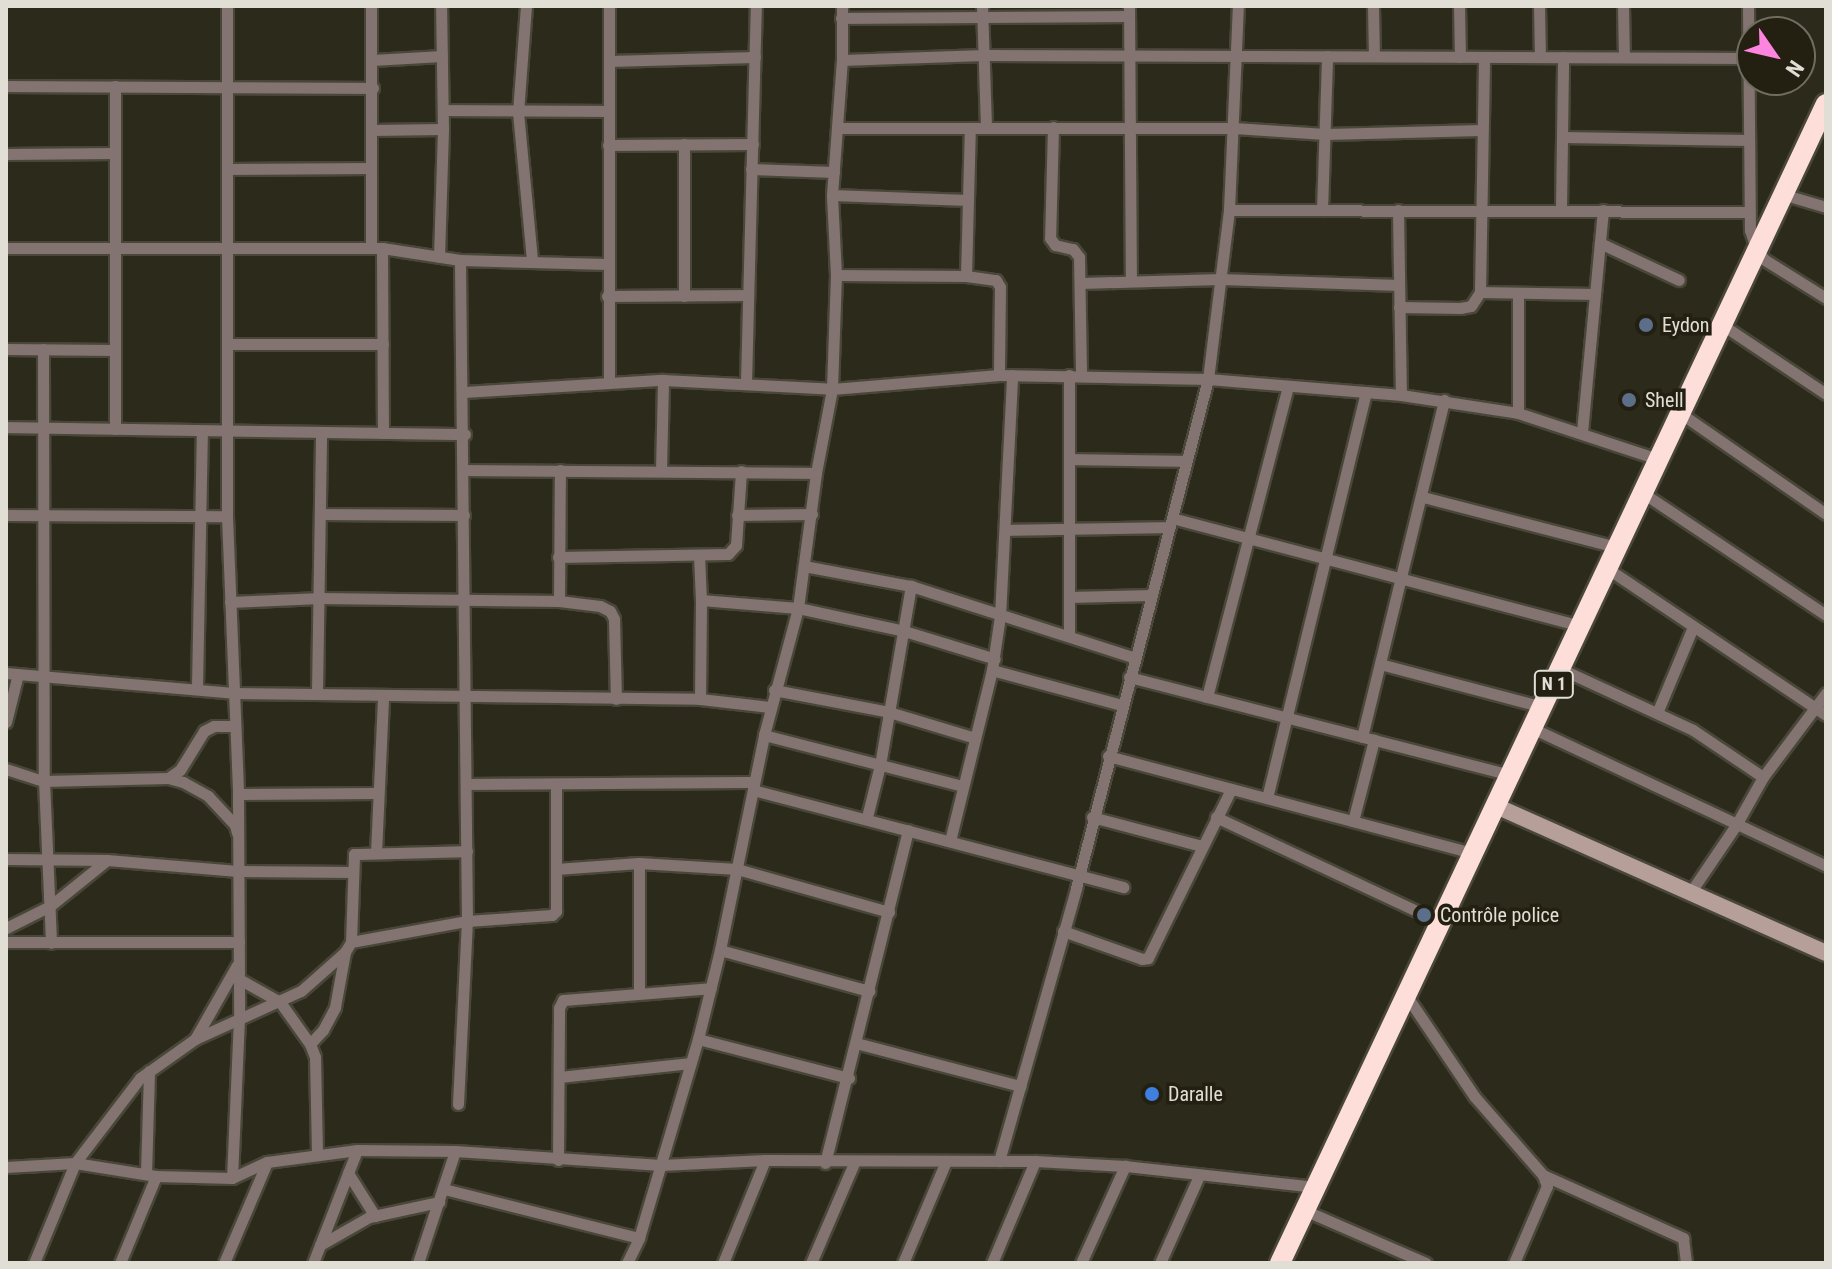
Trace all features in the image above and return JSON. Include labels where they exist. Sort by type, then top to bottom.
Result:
[{"type":"highway","name":"N 1","points":[[1280,1263],[1782,194],[1821,125],[1826,104]]},
{"type":"main road","points":[[1496,806],[1826,953]]},
{"type":"street","points":[[227,6],[227,516],[238,794],[239,942],[232,1178]]},
{"type":"street","points":[[371,6],[371,168],[383,344],[383,433]]},
{"type":"street","points":[[439,257],[443,129],[441,6]]},
{"type":"street","points":[[526,6],[518,112],[532,260]]},
{"type":"street","points":[[609,6],[609,382]]},
{"type":"street","points":[[746,382],[756,6]]},
{"type":"street","points":[[999,1161],[1079,875],[1208,379],[1229,210],[1238,6]]},
{"type":"street","points":[[1373,6],[1374,56]]},
{"type":"street","points":[[1459,6],[1460,57]]},
{"type":"street","points":[[1539,6],[1540,57]]},
{"type":"street","points":[[1623,6],[1624,57]]},
{"type":"street","points":[[627,1263],[639,1238],[698,1039],[720,950],[770,707],[798,608],[816,473],[832,389],[836,275],[832,195],[842,60],[842,12],[1129,11],[1131,280]]},
{"type":"street","points":[[982,12],[986,128]]},
{"type":"street","points":[[842,60],[984,55],[1736,58]]},
{"type":"street","points":[[372,60],[442,56]]},
{"type":"street","points":[[1322,210],[1327,56]]},
{"type":"street","points":[[609,61],[755,57]]},
{"type":"street","points":[[1399,307],[1471,306],[1480,292],[1484,57]]},
{"type":"street","points":[[1561,209],[1563,57]]},
{"type":"street","points":[[6,86],[373,88]]},
{"type":"street","points":[[115,86],[115,429]]},
{"type":"street","points":[[1748,96],[1748,212],[1756,249],[1765,260],[1826,298]]},
{"type":"street","points":[[443,110],[608,111]]},
{"type":"street","points":[[1053,127],[1050,238],[1055,245],[1077,252],[1082,283],[1070,459],[1069,636]]},
{"type":"street","points":[[838,128],[1234,128],[1325,134],[1481,130]]},
{"type":"street","points":[[966,276],[970,128]]},
{"type":"street","points":[[371,130],[443,129]]},
{"type":"street","points":[[1562,137],[1748,140]]},
{"type":"street","points":[[684,144],[684,296]]},
{"type":"street","points":[[608,145],[753,144]]},
{"type":"street","points":[[6,154],[115,153]]},
{"type":"street","points":[[228,169],[371,168]]},
{"type":"street","points":[[751,169],[834,172]]},
{"type":"street","points":[[1782,194],[1826,207]]},
{"type":"street","points":[[832,195],[968,200]]},
{"type":"street","points":[[1229,210],[1748,212]]},
{"type":"street","points":[[1398,210],[1401,395]]},
{"type":"street","points":[[1582,432],[1603,210]]},
{"type":"street","points":[[1600,243],[1679,280]]},
{"type":"street","points":[[6,248],[377,248],[460,260],[607,264]]},
{"type":"street","points":[[458,1104],[467,921],[465,434],[460,260]]},
{"type":"street","points":[[836,275],[989,277],[1000,287],[999,375]]},
{"type":"street","points":[[1082,283],[1220,279],[1399,285]]},
{"type":"street","points":[[1480,292],[1595,294]]},
{"type":"street","points":[[1518,293],[1518,413]]},
{"type":"street","points":[[607,296],[748,295]]},
{"type":"street","points":[[1721,324],[1826,394]]},
{"type":"street","points":[[228,344],[383,344]]},
{"type":"street","points":[[6,349],[115,350]]},
{"type":"street","points":[[43,349],[44,781],[51,943]]},
{"type":"street","points":[[464,392],[663,380],[746,382],[832,389],[999,375],[1208,379],[1401,395],[1518,413],[1658,459]]},
{"type":"street","points":[[950,841],[993,664],[1000,616],[1012,375]]},
{"type":"street","points":[[661,471],[663,380]]},
{"type":"street","points":[[1207,697],[1288,386]]},
{"type":"street","points":[[1267,798],[1366,392]]},
{"type":"street","points":[[1353,821],[1380,664],[1423,497],[1444,400]]},
{"type":"street","points":[[1680,413],[1826,514]]},
{"type":"street","points":[[6,427],[465,434]]},
{"type":"street","points":[[197,687],[202,431]]},
{"type":"street","points":[[317,693],[321,432]]},
{"type":"street","points":[[1070,459],[1186,461]]},
{"type":"street","points":[[465,470],[816,473]]},
{"type":"street","points":[[559,601],[560,470]]},
{"type":"street","points":[[558,557],[699,555],[733,551],[741,471]]},
{"type":"street","points":[[1643,493],[1826,615]]},
{"type":"street","points":[[1423,497],[1617,547]]},
{"type":"street","points":[[320,514],[464,515]]},
{"type":"street","points":[[737,515],[812,514]]},
{"type":"street","points":[[6,515],[227,516]]},
{"type":"street","points":[[1005,530],[1170,523],[1326,557],[1581,626]]},
{"type":"street","points":[[699,555],[700,699]]},
{"type":"street","points":[[804,566],[911,586],[1135,658]]},
{"type":"street","points":[[1608,569],[1821,711]]},
{"type":"street","points":[[867,817],[880,765],[911,586]]},
{"type":"street","points":[[1069,597],[1151,595]]},
{"type":"street","points":[[230,602],[320,598],[559,601],[600,606],[610,611],[614,619],[616,699]]},
{"type":"street","points":[[701,600],[798,608],[901,630],[993,664],[1122,705]]},
{"type":"street","points":[[1657,713],[1693,627]]},
{"type":"street","points":[[1380,664],[1543,707]]},
{"type":"street","points":[[1561,669],[1693,730],[1763,777]]},
{"type":"street","points":[[6,722],[12,674],[197,687],[233,693],[700,699],[770,707]]},
{"type":"street","points":[[1129,677],[1511,775]]},
{"type":"street","points":[[774,690],[889,712],[975,738]]},
{"type":"street","points":[[1690,893],[1736,825],[1763,777],[1821,711],[1826,693]]},
{"type":"street","points":[[376,853],[383,696]]},
{"type":"street","points":[[168,778],[180,770],[204,731],[214,726],[234,726]]},
{"type":"street","points":[[1532,728],[1826,866]]},
{"type":"street","points":[[764,735],[963,786]]},
{"type":"street","points":[[1108,756],[1473,853]]},
{"type":"street","points":[[6,769],[44,781],[168,778],[183,782],[208,796],[235,825],[238,838]]},
{"type":"street","points":[[467,784],[754,786],[1123,887]]},
{"type":"street","points":[[34,1263],[75,1163],[121,1100],[149,1071],[195,1039],[301,991],[348,947],[467,921],[552,915],[556,911],[556,784]]},
{"type":"street","points":[[1063,931],[1142,959],[1148,958],[1231,789]]},
{"type":"street","points":[[238,794],[377,793]]},
{"type":"street","points":[[1092,817],[1202,846]]},
{"type":"street","points":[[1216,817],[1440,922]]},
{"type":"street","points":[[825,1163],[849,1078],[908,830]]},
{"type":"street","points":[[310,1044],[323,1030],[335,1007],[348,947],[354,854],[467,851]]},
{"type":"street","points":[[6,859],[48,857],[238,871],[352,872]]},
{"type":"street","points":[[6,928],[50,906],[107,860]]},
{"type":"street","points":[[556,869],[639,863],[737,869],[889,912]]},
{"type":"street","points":[[639,863],[639,991]]},
{"type":"street","points":[[6,942],[239,942]]},
{"type":"street","points":[[720,950],[869,991]]},
{"type":"street","points":[[195,1039],[229,985],[239,960]]},
{"type":"street","points":[[239,979],[280,1002],[310,1044],[315,1057],[317,1154]]},
{"type":"street","points":[[558,1160],[559,1008],[563,1000],[639,991],[711,988]]},
{"type":"street","points":[[1406,994],[1474,1096],[1543,1175],[1547,1186],[1514,1263]]},
{"type":"street","points":[[698,1039],[849,1078]]},
{"type":"street","points":[[856,1043],[1020,1086]]},
{"type":"street","points":[[560,1077],[690,1063]]},
{"type":"street","points":[[120,1263],[151,1175],[149,1071]]},
{"type":"street","points":[[6,1167],[75,1163],[151,1175],[232,1178],[267,1162],[317,1154],[357,1150],[455,1151],[661,1165],[765,1160],[825,1163],[1035,1161],[1125,1166],[1315,1187]]},
{"type":"street","points":[[313,1263],[357,1150]]},
{"type":"street","points":[[418,1263],[455,1151]]},
{"type":"street","points":[[723,1263],[765,1160]]},
{"type":"street","points":[[903,1263],[946,1161]]},
{"type":"street","points":[[992,1263],[1035,1161]]},
{"type":"street","points":[[224,1263],[267,1162]]},
{"type":"street","points":[[811,1263],[854,1163]]},
{"type":"street","points":[[1081,1263],[1125,1166]]},
{"type":"street","points":[[348,1173],[375,1216]]},
{"type":"street","points":[[1543,1175],[1683,1238],[1686,1263]]},
{"type":"street","points":[[1160,1263],[1199,1176]]},
{"type":"street","points":[[444,1189],[639,1238]]},
{"type":"street","points":[[320,1245],[353,1224],[375,1216],[439,1202]]},
{"type":"street","points":[[1304,1210],[1426,1263]]},
{"type":"place","name":"Eydon","points":[[1646,325]]},
{"type":"place","name":"Shell","points":[[1629,400]]},
{"type":"place","name":"Contrôle police","points":[[1424,915]]},
{"type":"place","name":"Daralle","points":[[1152,1094]]}]
